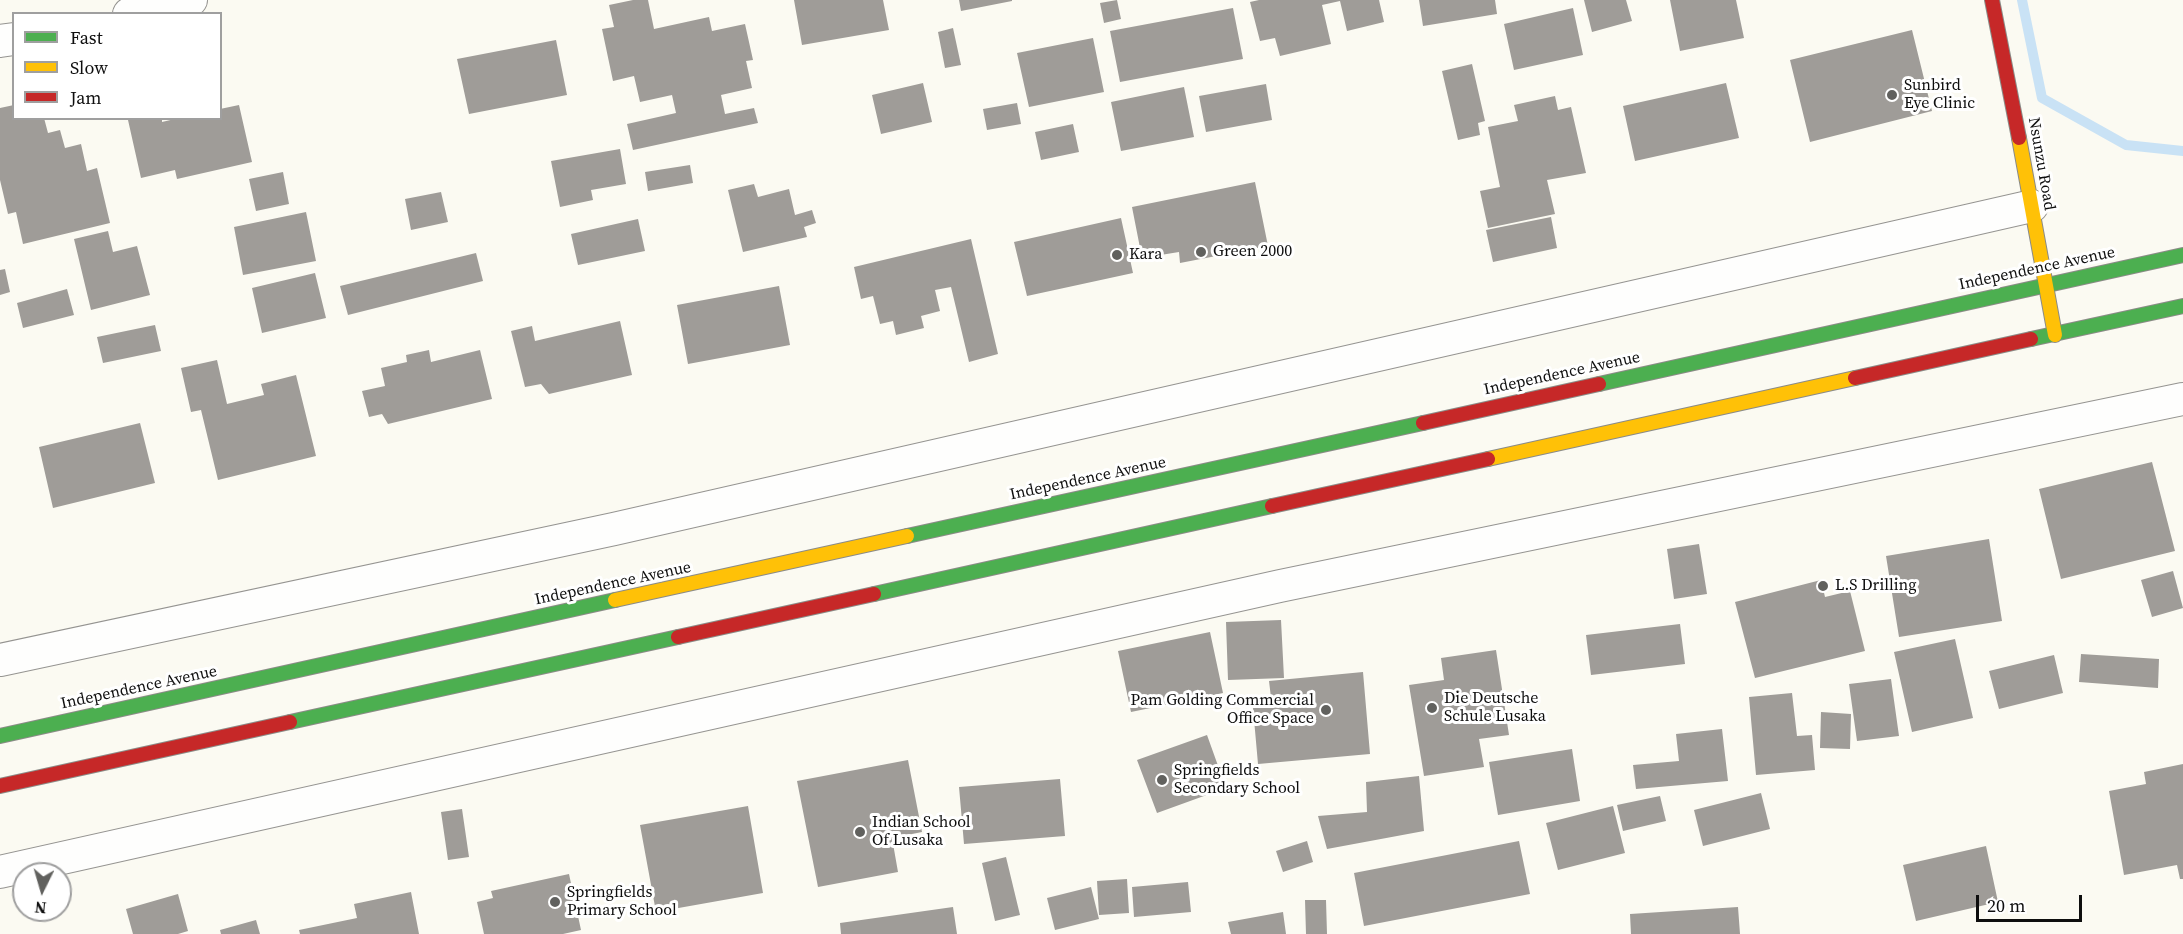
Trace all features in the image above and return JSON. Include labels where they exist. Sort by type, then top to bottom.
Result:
[{"type":"main road","name":"Nsunzu Road","points":[[1992,0],[2055,335]]},
{"type":"main road","name":"Independence Avenue","points":[[0,736],[2183,255]]},
{"type":"main road","points":[[0,786],[2183,306]]},
{"type":"street","points":[[138,12],[191,0]]},
{"type":"street","points":[[0,660],[614,529],[2032,206]]},
{"type":"street","points":[[0,872],[1280,586],[2183,399]]},
{"type":"building","points":[[633,0],[648,0],[654,29],[709,17],[712,31],[745,24],[753,60],[746,61],[752,88],[721,95],[725,114],[754,108],[758,123],[633,150],[627,124],[676,113],[672,95],[640,102],[634,76],[613,81],[602,29],[614,27],[609,5]]},
{"type":"building","points":[[794,0],[883,0],[889,30],[802,45]]},
{"type":"building","points":[[959,0],[1012,0],[1012,1],[961,11]]},
{"type":"building","points":[[1117,0],[1121,19],[1104,23],[1100,3]]},
{"type":"building","points":[[1259,0],[1379,0],[1384,22],[1347,31],[1340,1],[1322,5],[1331,44],[1280,56],[1275,38],[1260,41],[1250,2]]},
{"type":"building","points":[[1419,0],[1495,0],[1497,14],[1423,26]]},
{"type":"building","points":[[1584,0],[1626,0],[1632,21],[1592,32]]},
{"type":"building","points":[[1670,0],[1736,0],[1744,38],[1680,51]]},
{"type":"building","points":[[1233,8],[1243,59],[1120,82],[1110,31]]},
{"type":"building","points":[[1573,8],[1583,55],[1514,70],[1504,24]]},
{"type":"building","points":[[953,28],[961,65],[945,68],[938,32]]},
{"type":"building","points":[[1912,30],[1932,111],[1810,142],[1790,60]]},
{"type":"building","points":[[1093,38],[1104,92],[1029,107],[1017,53]]},
{"type":"building","points":[[556,40],[567,95],[469,114],[457,59]]},
{"type":"building","points":[[1472,64],[1485,121],[1478,123],[1480,135],[1458,140],[1442,71]]},
{"type":"building","points":[[923,83],[932,122],[881,134],[872,95]]},
{"type":"building","points":[[1726,83],[1739,138],[1635,161],[1623,106]]},
{"type":"building","points":[[1266,84],[1272,120],[1206,132],[1199,96]]},
{"type":"building","points":[[1184,87],[1194,137],[1121,151],[1111,102]]},
{"type":"building","points":[[1555,96],[1558,110],[1571,107],[1586,173],[1547,180],[1555,214],[1488,228],[1480,191],[1500,187],[1488,127],[1518,121],[1514,105]]},
{"type":"building","points":[[1017,103],[1021,124],[987,130],[983,109]]},
{"type":"building","points":[[12,105],[12,120],[45,120],[48,133],[60,130],[65,148],[81,144],[87,171],[97,168],[110,223],[23,244],[16,212],[8,214],[0,180],[0,108]]},
{"type":"building","points":[[239,105],[252,162],[177,179],[175,170],[141,178],[128,120],[162,120],[162,122],[222,120],[222,109]]},
{"type":"building","points":[[1073,124],[1079,152],[1041,160],[1035,132]]},
{"type":"building","points":[[620,149],[626,184],[591,190],[593,200],[560,207],[551,161]]},
{"type":"building","points":[[690,165],[693,183],[648,191],[645,172]]},
{"type":"building","points":[[283,172],[289,204],[256,211],[249,179]]},
{"type":"building","points":[[1255,182],[1268,246],[1180,263],[1179,252],[1142,258],[1132,207]]},
{"type":"building","points":[[754,184],[758,197],[789,189],[795,215],[812,210],[816,223],[804,227],[807,237],[743,252],[728,190]]},
{"type":"building","points":[[441,192],[448,222],[411,230],[405,199]]},
{"type":"building","points":[[306,212],[316,261],[243,275],[234,227]]},
{"type":"building","points":[[1551,217],[1557,248],[1493,262],[1486,230]]},
{"type":"building","points":[[1121,218],[1133,273],[1027,296],[1014,242]]},
{"type":"building","points":[[638,219],[645,251],[578,265],[571,234]]},
{"type":"building","points":[[108,231],[113,252],[137,246],[150,295],[91,310],[74,239]]},
{"type":"building","points":[[971,239],[998,354],[969,362],[951,287],[935,290],[940,311],[921,316],[924,328],[896,335],[893,321],[880,324],[873,296],[861,299],[854,267]]},
{"type":"building","points":[[476,253],[483,281],[348,315],[340,286]]},
{"type":"building","points":[[5,269],[10,292],[0,295],[0,270]]},
{"type":"building","points":[[315,273],[326,318],[262,333],[252,288]]},
{"type":"building","points":[[779,286],[790,345],[688,364],[677,305]]},
{"type":"building","points":[[67,289],[74,315],[23,328],[17,303]]},
{"type":"building","points":[[620,321],[632,375],[549,394],[541,384],[525,387],[511,331],[532,326],[535,341]]},
{"type":"building","points":[[155,325],[161,351],[103,363],[97,337]]},
{"type":"building","points":[[429,350],[431,362],[480,350],[492,399],[388,424],[382,414],[369,417],[362,391],[385,386],[381,368],[407,362],[406,355]]},
{"type":"building","points":[[217,360],[227,404],[264,395],[261,384],[296,375],[316,456],[218,480],[201,410],[191,412],[181,368]]},
{"type":"building","points":[[140,423],[155,483],[53,508],[39,447]]},
{"type":"building","points":[[2152,462],[2175,551],[2061,579],[2039,489]]},
{"type":"building","points":[[1989,539],[2002,621],[1899,637],[1886,556]]},
{"type":"building","points":[[1699,544],[1707,594],[1674,599],[1667,549]]},
{"type":"building","points":[[2173,571],[2183,608],[2152,617],[2141,580]]},
{"type":"building","points":[[1821,580],[1825,597],[1850,591],[1865,651],[1755,678],[1735,602]]},
{"type":"building","points":[[1281,620],[1284,678],[1228,680],[1226,622]]},
{"type":"building","points":[[1680,624],[1685,664],[1591,675],[1586,635]]},
{"type":"building","points":[[1210,632],[1223,693],[1131,712],[1118,651]]},
{"type":"building","points":[[1955,639],[1973,718],[1912,732],[1894,652]]},
{"type":"building","points":[[1496,650],[1509,735],[1479,739],[1484,767],[1424,776],[1409,685],[1444,680],[1441,658]]},
{"type":"building","points":[[2081,654],[2159,659],[2158,688],[2079,682]]},
{"type":"building","points":[[2054,655],[2063,693],[1999,709],[1989,671]]},
{"type":"building","points":[[1363,672],[1370,754],[1258,764],[1253,708],[1272,706],[1269,681]]},
{"type":"building","points":[[1891,679],[1899,736],[1857,741],[1849,684]]},
{"type":"building","points":[[1792,693],[1797,736],[1812,735],[1815,770],[1756,775],[1749,697]]},
{"type":"building","points":[[1821,712],[1851,714],[1850,749],[1820,748]]},
{"type":"building","points":[[1722,729],[1728,781],[1636,789],[1633,765],[1679,761],[1676,734]]},
{"type":"building","points":[[1207,735],[1226,788],[1157,813],[1137,760]]},
{"type":"building","points":[[1572,749],[1580,801],[1498,815],[1489,762]]},
{"type":"building","points":[[908,760],[922,832],[892,838],[898,872],[818,887],[797,781]]},
{"type":"building","points":[[2183,764],[2183,879],[2180,879],[2177,865],[2124,875],[2109,791],[2146,784],[2144,772]]},
{"type":"building","points":[[1419,776],[1424,831],[1327,849],[1318,816],[1367,812],[1366,782]]},
{"type":"building","points":[[1060,779],[1065,836],[964,844],[959,787]]},
{"type":"building","points":[[1761,793],[1770,829],[1703,846],[1694,810]]},
{"type":"building","points":[[1660,796],[1666,821],[1623,831],[1617,805]]},
{"type":"building","points":[[748,806],[763,893],[656,912],[640,825]]},
{"type":"building","points":[[1613,806],[1625,853],[1558,870],[1546,823]]},
{"type":"building","points":[[462,809],[469,857],[448,860],[441,812]]},
{"type":"building","points":[[1307,841],[1313,862],[1283,872],[1276,851]]},
{"type":"building","points":[[1519,841],[1530,894],[1364,926],[1354,873]]},
{"type":"building","points":[[1986,846],[1998,902],[1916,921],[1903,865]]},
{"type":"building","points":[[1006,857],[1020,915],[995,921],[982,863]]},
{"type":"building","points":[[569,874],[581,930],[563,934],[484,934],[477,902],[493,898],[491,891]]},
{"type":"building","points":[[1127,879],[1129,913],[1099,915],[1097,881]]},
{"type":"building","points":[[1188,882],[1191,912],[1134,917],[1132,887]]},
{"type":"building","points":[[1091,887],[1099,919],[1055,930],[1047,898]]},
{"type":"building","points":[[411,892],[419,934],[300,934],[299,930],[357,918],[354,904]]},
{"type":"building","points":[[178,894],[188,931],[178,934],[133,934],[126,909]]},
{"type":"building","points":[[1305,900],[1326,900],[1327,934],[1306,934]]},
{"type":"building","points":[[953,907],[957,934],[841,934],[840,923]]},
{"type":"building","points":[[1738,907],[1740,934],[1631,934],[1630,914]]},
{"type":"building","points":[[1283,912],[1286,934],[1231,934],[1228,922]]},
{"type":"building","points":[[256,920],[260,934],[221,934],[220,930]]},
{"type":"waterway","points":[[2022,0],[2042,98],[2126,145],[2183,151]]},
{"type":"traffic: fast","points":[[1599,384],[2183,255]]},
{"type":"traffic: fast","points":[[2031,339],[2183,306]]},
{"type":"traffic: fast","points":[[907,536],[1423,423]]},
{"type":"traffic: fast","points":[[874,594],[1272,506]]},
{"type":"traffic: fast","points":[[0,736],[615,600]]},
{"type":"traffic: fast","points":[[290,722],[678,637]]},
{"type":"traffic: slow","points":[[2019,138],[2055,335]]},
{"type":"traffic: slow","points":[[1488,459],[1855,378]]},
{"type":"traffic: slow","points":[[615,600],[907,536]]},
{"type":"traffic: jam","points":[[1992,0],[2019,138]]},
{"type":"traffic: jam","points":[[1855,378],[2031,339]]},
{"type":"traffic: jam","points":[[1423,423],[1599,384]]},
{"type":"traffic: jam","points":[[1272,506],[1488,459]]},
{"type":"traffic: jam","points":[[678,637],[874,594]]},
{"type":"traffic: jam","points":[[0,786],[290,722]]},
{"type":"place","name":"Sunbird Eye Clinic","points":[[1892,95]]},
{"type":"place","name":"Green 2000","points":[[1201,252]]},
{"type":"place","name":"Kara","points":[[1117,255]]},
{"type":"place","name":"L.S Drilling","points":[[1823,586]]},
{"type":"place","name":"Die Deutsche Schule Lusaka","points":[[1432,708]]},
{"type":"place","name":"Pam Golding Commercial Office Space","points":[[1326,710]]},
{"type":"place","name":"Springfields Secondary School","points":[[1162,780]]},
{"type":"place","name":"Indian School Of Lusaka","points":[[860,832]]},
{"type":"place","name":"Springfields Primary School","points":[[555,902]]}]
